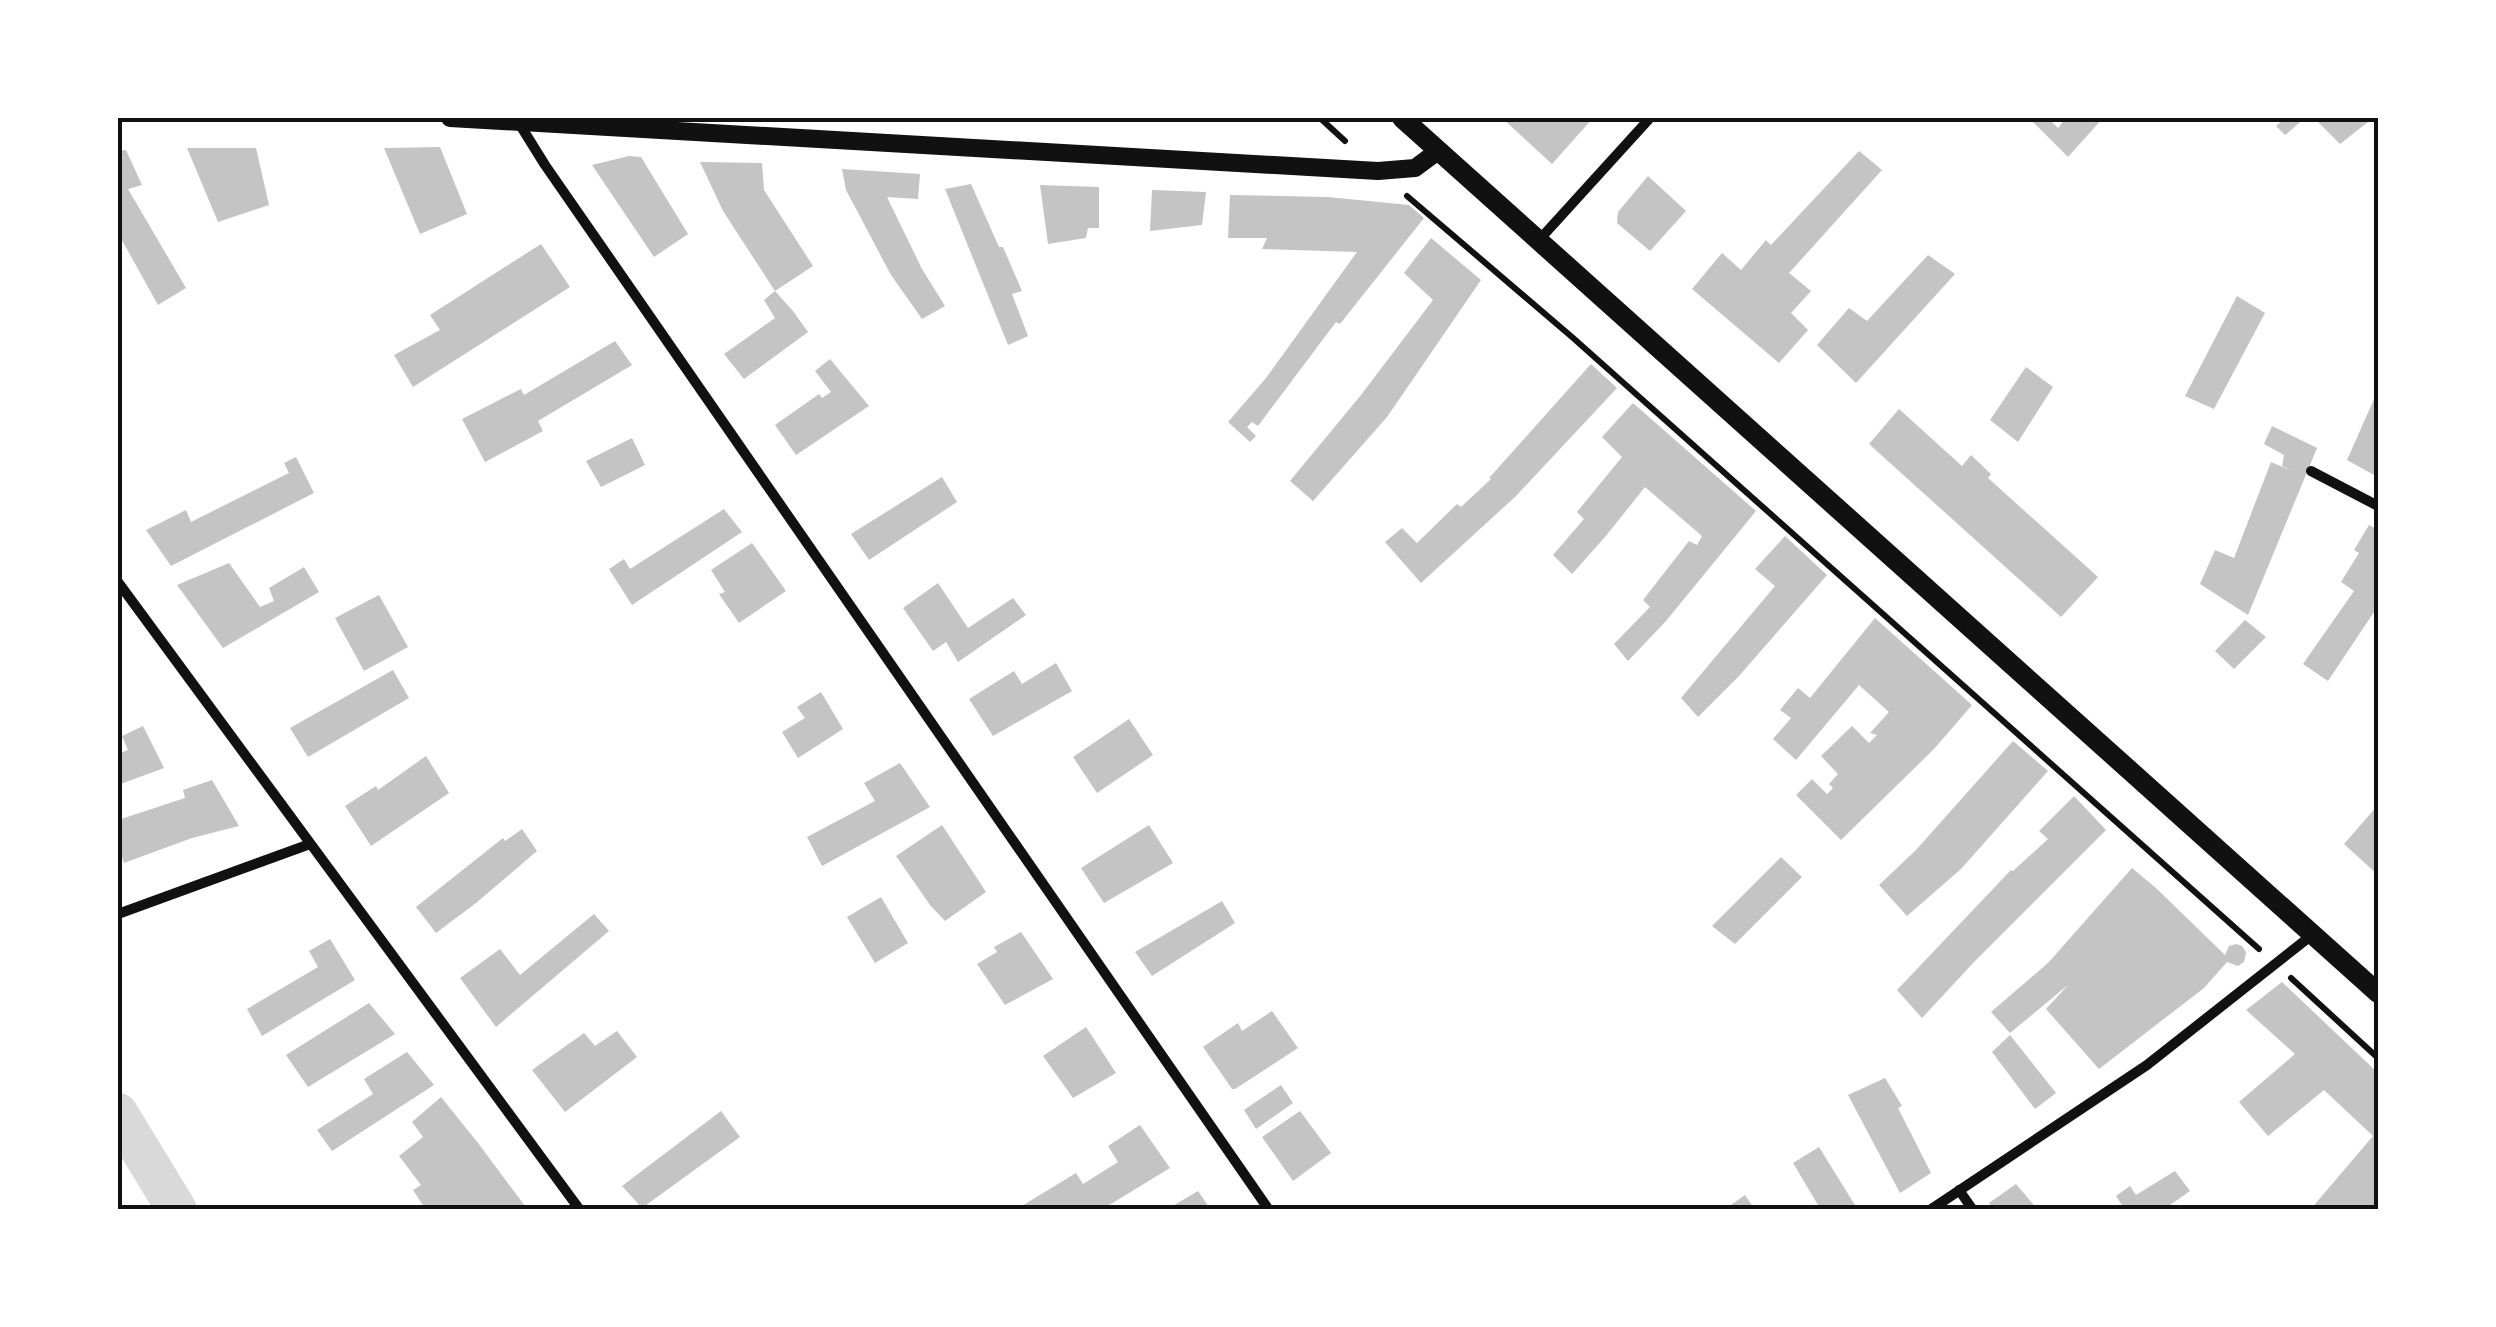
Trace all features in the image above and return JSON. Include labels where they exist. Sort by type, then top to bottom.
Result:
[{"type":"main road","points":[[1402,118],[2378,993]]},
{"type":"street","points":[[450,118],[1378,171],[1415,168],[1438,151]]},
{"type":"street","points":[[1540,239],[1650,118]]},
{"type":"street","points":[[517,120],[544,165],[1269,1210]]},
{"type":"street","points":[[2312,471],[2378,506]]},
{"type":"street","points":[[118,582],[580,1210]]},
{"type":"street","points":[[118,914],[310,844]]},
{"type":"street","points":[[1930,1210],[2147,1065],[2313,934]]},
{"type":"street","points":[[1959,1190],[1973,1210]]},
{"type":"path","points":[[1320,118],[1572,337],[2378,1058]]},
{"type":"building","points":[[1502,118],[1593,118],[1552,164]]},
{"type":"building","points":[[2029,118],[2048,118],[2058,128],[2066,118],[2103,118],[2068,157]]},
{"type":"building","points":[[2281,118],[2305,118],[2285,135],[2276,126]]},
{"type":"building","points":[[2314,118],[2373,118],[2340,144]]},
{"type":"building","points":[[440,147],[467,214],[420,234],[384,148]]},
{"type":"building","points":[[187,148],[256,148],[269,205],[218,222]]},
{"type":"building","points":[[126,150],[142,185],[128,189],[186,288],[158,305],[118,233],[118,151]]},
{"type":"building","points":[[1859,151],[1882,170],[1789,273],[1811,291],[1791,313],[1808,330],[1779,363],[1692,289],[1722,253],[1741,270],[1766,240],[1771,245]]},
{"type":"building","points":[[641,157],[688,234],[654,257],[592,165]]},
{"type":"building","points":[[700,162],[762,163],[764,190],[813,266],[775,291],[723,211]]},
{"type":"building","points":[[842,169],[920,174],[918,199],[887,197],[945,306],[922,319],[891,275],[846,190]]},
{"type":"building","points":[[1648,176],[1686,211],[1650,251],[1617,223],[1618,212]]},
{"type":"building","points":[[971,184],[1022,291],[1012,294],[1028,336],[1008,345],[945,189]]},
{"type":"building","points":[[1040,185],[1099,187],[1099,228],[1088,228],[1086,238],[1048,244]]},
{"type":"building","points":[[1152,190],[1206,192],[1202,225],[1150,231]]},
{"type":"building","points":[[1230,195],[1328,197],[1409,205],[1424,218],[1340,324],[1336,322],[1258,426],[1252,422],[1247,427],[1256,436],[1250,442],[1228,422],[1266,378],[1357,252],[1262,249],[1267,238],[1228,238]]},
{"type":"building","points":[[1431,238],[1481,280],[1387,417],[1313,501],[1290,481],[1433,300],[1404,273]]},
{"type":"building","points":[[541,244],[570,287],[413,387],[394,355],[440,330],[430,315]]},
{"type":"building","points":[[1928,255],[1955,274],[1856,383],[1817,345],[1849,308],[1867,321]]},
{"type":"building","points":[[775,291],[808,332],[744,379],[724,354],[775,318],[764,300]]},
{"type":"building","points":[[2237,296],[2265,313],[2214,409],[2185,396]]},
{"type":"building","points":[[615,341],[632,365],[538,421],[543,431],[485,462],[462,419],[521,389],[524,395]]},
{"type":"building","points":[[830,359],[869,406],[796,455],[775,425],[819,394],[822,398],[831,392],[815,371]]},
{"type":"building","points":[[1591,364],[1617,388],[1516,496],[1421,583],[1385,542],[1402,528],[1417,543],[1457,504],[1461,507],[1491,479]]},
{"type":"building","points":[[2026,367],[2053,387],[2018,442],[1990,420]]},
{"type":"building","points":[[2378,390],[2378,465],[2374,475],[2347,460]]},
{"type":"building","points":[[1633,403],[1756,511],[1628,661],[1614,644],[1650,607],[1643,600],[1689,541],[1697,545],[1702,536],[1645,487],[1572,574],[1553,555],[1584,519],[1577,512],[1622,457],[1602,437]]},
{"type":"building","points":[[1899,409],[1962,466],[1971,455],[1991,474],[1988,478],[2098,577],[2061,617],[1869,444]]},
{"type":"building","points":[[2272,426],[2317,448],[2248,615],[2200,584],[2215,550],[2234,558],[2271,462],[2292,471],[2282,466],[2284,455],[2264,444]]},
{"type":"building","points":[[632,438],[645,465],[601,487],[586,461]]},
{"type":"building","points":[[296,457],[314,493],[171,566],[146,530],[186,510],[191,522],[289,473],[284,463]]},
{"type":"building","points":[[942,477],[957,502],[869,560],[851,534]]},
{"type":"building","points":[[724,509],[742,532],[632,605],[609,569],[624,559],[630,569]]},
{"type":"building","points":[[2369,525],[2378,530],[2378,606],[2328,681],[2303,664],[2354,591],[2341,582],[2359,553],[2354,550]]},
{"type":"building","points":[[1785,536],[1827,575],[1698,717],[1681,698],[1775,586],[1755,569]]},
{"type":"building","points":[[752,543],[786,591],[739,623],[719,594],[725,592],[711,570]]},
{"type":"building","points":[[229,563],[260,607],[274,601],[269,588],[304,567],[319,592],[223,648],[177,585]]},
{"type":"building","points":[[938,583],[968,628],[1013,598],[1026,615],[958,662],[946,642],[933,651],[903,608]]},
{"type":"building","points":[[379,595],[408,647],[364,671],[335,618]]},
{"type":"building","points":[[1875,618],[1972,705],[1934,749],[1841,840],[1796,795],[1812,779],[1827,794],[1833,788],[1829,784],[1838,774],[1821,756],[1852,726],[1869,743],[1877,735],[1870,733],[1889,712],[1859,685],[1796,760],[1773,739],[1791,718],[1780,710],[1798,688],[1810,698]]},
{"type":"building","points":[[2245,620],[2266,637],[2234,669],[2215,651]]},
{"type":"building","points":[[1056,663],[1072,691],[993,736],[969,699],[1014,671],[1022,684]]},
{"type":"building","points":[[393,670],[409,698],[308,757],[290,728]]},
{"type":"building","points":[[821,692],[843,729],[798,758],[782,732],[805,718],[797,707]]},
{"type":"building","points":[[1129,719],[1153,755],[1097,793],[1073,757]]},
{"type":"building","points":[[143,726],[164,768],[118,785],[118,754],[128,750],[122,736]]},
{"type":"building","points":[[2013,741],[2048,771],[1961,869],[1907,916],[1879,885],[1916,850]]},
{"type":"building","points":[[426,756],[449,793],[371,846],[345,806],[376,786],[378,790]]},
{"type":"building","points":[[900,763],[930,807],[822,866],[807,837],[875,801],[864,783]]},
{"type":"building","points":[[212,780],[239,826],[124,863],[118,843],[118,820],[185,798],[183,790]]},
{"type":"building","points":[[2074,796],[2106,830],[1922,1018],[1897,990],[2011,870],[2048,839],[2039,831]]},
{"type":"building","points":[[2378,805],[2378,875],[2344,844]]},
{"type":"building","points":[[942,825],[986,892],[945,921],[896,856]]},
{"type":"building","points":[[1149,825],[1173,863],[1104,903],[1081,868]]},
{"type":"building","points":[[522,829],[537,851],[436,933],[416,907],[503,838],[505,841]]},
{"type":"building","points":[[1781,857],[1802,877],[1735,944],[1712,926]]},
{"type":"building","points":[[2132,868],[2225,955],[2229,946],[2242,946],[2246,952],[2244,962],[2238,966],[2227,962],[2204,988],[2099,1069],[2046,1009],[2068,985],[2010,1033],[1991,1012],[2048,963]]},
{"type":"building","points":[[881,897],[908,943],[875,963],[847,917]]},
{"type":"building","points":[[1222,901],[1235,923],[1152,976],[1135,952]]},
{"type":"building","points":[[594,914],[609,931],[496,1027],[460,978],[500,949],[520,975]]},
{"type":"building","points":[[1021,932],[1053,979],[1005,1005],[977,964],[997,952],[994,947]]},
{"type":"building","points":[[330,939],[355,980],[262,1036],[247,1009],[318,967],[309,951]]},
{"type":"building","points":[[2282,982],[2378,1073],[2378,1202],[2371,1210],[2310,1210],[2373,1136],[2324,1090],[2268,1136],[2239,1102],[2295,1054],[2246,1010]]},
{"type":"building","points":[[369,1003],[395,1034],[308,1087],[286,1055]]},
{"type":"building","points":[[1272,1011],[1298,1048],[1232,1089],[1203,1047],[1238,1023],[1242,1031]]},
{"type":"building","points":[[1086,1027],[1116,1073],[1073,1098],[1043,1056]]},
{"type":"building","points":[[617,1031],[637,1057],[565,1112],[532,1070],[584,1033],[595,1046]]},
{"type":"building","points":[[2010,1035],[2056,1093],[2035,1109],[1992,1052]]},
{"type":"building","points":[[407,1052],[434,1085],[332,1151],[317,1130],[373,1094],[364,1079]]},
{"type":"building","points":[[1885,1078],[1902,1106],[1898,1108],[1931,1173],[1900,1193],[1848,1095]]},
{"type":"building","points":[[1281,1085],[1293,1103],[1256,1129],[1244,1110]]},
{"type":"building","points":[[441,1097],[528,1210],[469,1210],[465,1205],[458,1210],[426,1210],[413,1190],[421,1185],[399,1156],[423,1137],[412,1122]]},
{"type":"building","points":[[721,1111],[740,1137],[642,1208],[622,1186]]},
{"type":"building","points":[[1300,1111],[1331,1153],[1293,1181],[1262,1137]]},
{"type":"building","points":[[1140,1125],[1170,1168],[1101,1210],[1015,1210],[1076,1173],[1083,1184],[1118,1162],[1108,1146]]},
{"type":"building","points":[[1819,1147],[1858,1210],[1821,1210],[1793,1163]]},
{"type":"building","points":[[2175,1171],[2190,1191],[2163,1210],[2125,1210],[2116,1196],[2130,1186],[2136,1195]]},
{"type":"building","points":[[2016,1184],[2038,1210],[1994,1210],[1989,1203]]},
{"type":"building","points":[[1198,1191],[1211,1210],[1166,1210]]},
{"type":"building","points":[[1745,1195],[1755,1210],[1724,1210]]},
{"type":"waterway","points":[[118,1113],[177,1210]]}]
